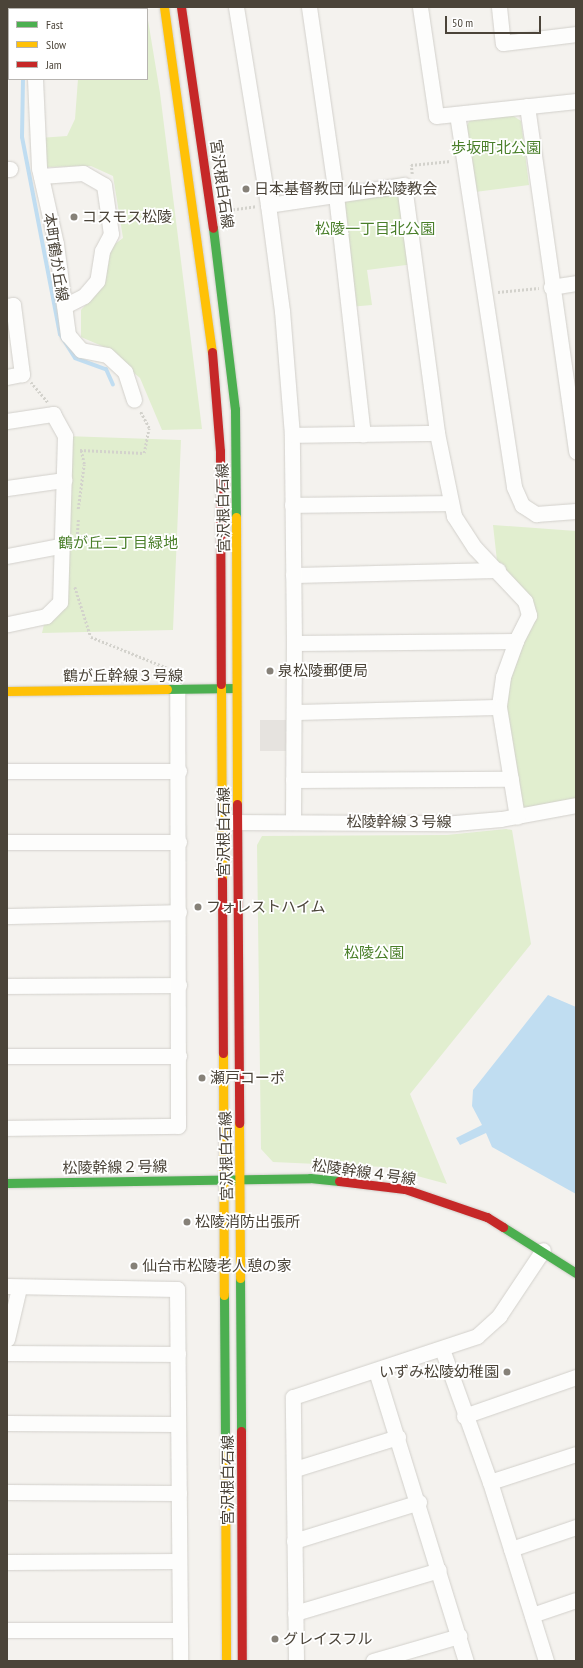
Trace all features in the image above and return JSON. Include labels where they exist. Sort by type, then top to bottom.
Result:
[{"type":"street","points":[[164,7],[210,312],[218,412],[223,689],[221,822],[226,1661]]},
{"type":"street","name":"宮沢根白石線","points":[[181,7],[224,299],[235,409],[238,688],[242,1661]]},
{"type":"street","points":[[236,7],[268,204],[282,311],[292,435],[294,643],[293,822]]},
{"type":"street","points":[[309,7],[336,195],[363,434]]},
{"type":"street","points":[[420,7],[436,116],[576,101]]},
{"type":"street","points":[[499,7],[504,43],[576,34]]},
{"type":"street","name":"本町鶴が丘線","points":[[35,80],[35,129],[41,176],[56,244],[68,335],[81,350],[107,354],[125,372],[134,400]]},
{"type":"street","points":[[527,106],[551,287],[576,452]]},
{"type":"street","points":[[457,114],[514,488],[522,505],[536,514],[576,511]]},
{"type":"street","points":[[41,176],[83,173],[104,185],[111,234],[102,251],[97,281],[84,296],[64,306]]},
{"type":"street","points":[[268,204],[404,185],[437,433],[450,503],[454,516],[475,548],[498,570],[525,601],[529,614],[516,641],[504,677],[499,706],[517,817]]},
{"type":"street","points":[[551,287],[576,283]]},
{"type":"street","points":[[7,306],[13,305],[22,374],[7,377]]},
{"type":"street","points":[[7,421],[53,414],[65,436],[60,546],[60,602],[46,616],[7,624]]},
{"type":"street","points":[[292,435],[437,433]]},
{"type":"street","points":[[7,488],[64,480]]},
{"type":"street","points":[[292,505],[450,503]]},
{"type":"street","points":[[7,556],[60,546]]},
{"type":"street","points":[[293,574],[498,570]]},
{"type":"street","points":[[294,643],[516,641]]},
{"type":"street","name":"鶴が丘幹線３号線","points":[[7,691],[177,690],[238,688]]},
{"type":"street","points":[[7,1128],[178,1126],[179,772],[177,690]]},
{"type":"street","points":[[294,712],[499,706]]},
{"type":"street","points":[[7,771],[179,772]]},
{"type":"street","points":[[293,780],[511,779]]},
{"type":"street","name":"松陵幹線３号線","points":[[221,822],[455,823],[517,817],[576,805]]},
{"type":"street","points":[[7,842],[179,842]]},
{"type":"street","points":[[7,916],[179,912]]},
{"type":"street","points":[[7,986],[179,985]]},
{"type":"street","points":[[7,1056],[178,1056]]},
{"type":"street","name":"松陵幹線４号線","points":[[223,1179],[310,1178],[405,1189],[488,1217],[576,1273]]},
{"type":"street","name":"松陵幹線２号線","points":[[7,1182],[223,1179]]},
{"type":"street","points":[[296,1661],[293,1397],[376,1371],[477,1336],[489,1327],[542,1250]]},
{"type":"street","points":[[7,1339],[13,1287],[177,1289],[180,1661]]},
{"type":"street","points":[[442,1349],[464,1416],[490,1482],[546,1661]]},
{"type":"street","points":[[7,1353],[178,1354]]},
{"type":"street","points":[[376,1371],[419,1502],[466,1661]]},
{"type":"street","points":[[464,1416],[576,1377]]},
{"type":"street","points":[[7,1423],[178,1424]]},
{"type":"street","points":[[295,1469],[398,1437]]},
{"type":"street","points":[[490,1482],[576,1454]]},
{"type":"street","points":[[7,1492],[179,1493]]},
{"type":"street","points":[[294,1541],[419,1502]]},
{"type":"street","points":[[511,1549],[576,1527]]},
{"type":"street","points":[[7,1562],[179,1560]]},
{"type":"street","points":[[295,1613],[439,1570]]},
{"type":"street","points":[[532,1615],[576,1600]]},
{"type":"street","points":[[7,1630],[180,1630]]},
{"type":"street","points":[[373,1661],[459,1636]]},
{"type":"path","points":[[404,185],[413,184],[411,165],[454,160],[453,153]]},
{"type":"path","points":[[229,210],[268,204]]},
{"type":"path","points":[[484,294],[551,287]]},
{"type":"path","points":[[22,374],[46,397],[53,414]]},
{"type":"path","points":[[65,448],[144,453],[149,428],[134,400]]},
{"type":"path","points":[[76,556],[84,464],[81,450]]},
{"type":"path","points":[[74,584],[91,637],[181,673]]},
{"type":"green space","points":[[77,7],[146,7],[146,8]]},
{"type":"green space","points":[[148,20],[160,93],[202,429],[162,430],[140,378],[102,346],[81,337],[81,310],[105,283],[111,247],[123,238],[113,176],[91,166],[47,167],[39,138],[67,136],[75,119],[78,80],[148,80]]},
{"type":"green space","name":"歩坂町北公園","points":[[512,115],[521,121],[529,185],[475,192],[465,129],[470,120]]},
{"type":"green space","name":"松陵一丁目北公園","points":[[404,185],[414,264],[367,270],[372,305],[349,307],[336,195]]},
{"type":"green space","name":"鶴が丘二丁目緑地","points":[[65,436],[181,440],[173,630],[42,633],[46,616],[60,602]]},
{"type":"green space","points":[[493,525],[576,531],[576,809],[517,817],[499,707],[536,611],[498,570]]},
{"type":"green space","name":"松陵公園","points":[[506,829],[512,830],[531,944],[410,1094],[447,1184],[384,1167],[273,1162],[261,1149],[257,845],[262,836],[447,835]]},
{"type":"shaded area","points":[[260,720],[286,720],[286,751],[260,751]]},
{"type":"water","points":[[548,995],[576,1007],[576,1194],[492,1147],[486,1133],[460,1145],[456,1138],[482,1125],[472,1106],[473,1090]]},
{"type":"waterway","points":[[23,80],[22,137],[60,334],[75,358],[106,369],[113,385]]},
{"type":"traffic: fast","points":[[213,228],[235,409],[236,517]]},
{"type":"traffic: fast","points":[[167,689],[236,688]]},
{"type":"traffic: fast","points":[[7,1183],[310,1178],[339,1181]]},
{"type":"traffic: fast","points":[[503,1227],[576,1273]]},
{"type":"traffic: fast","points":[[240,1278],[241,1431]]},
{"type":"traffic: fast","points":[[224,1295],[225,1456]]},
{"type":"traffic: slow","points":[[164,7],[212,352]]},
{"type":"traffic: slow","points":[[236,517],[237,804]]},
{"type":"traffic: slow","points":[[221,684],[222,880]]},
{"type":"traffic: slow","points":[[7,691],[167,689]]},
{"type":"traffic: slow","points":[[223,1053],[224,1295]]},
{"type":"traffic: slow","points":[[239,1123],[240,1278]]},
{"type":"traffic: slow","points":[[225,1456],[226,1661]]},
{"type":"traffic: jam","points":[[181,7],[213,228]]},
{"type":"traffic: jam","points":[[212,352],[220,451],[221,684]]},
{"type":"traffic: jam","points":[[237,804],[239,1123]]},
{"type":"traffic: jam","points":[[222,880],[223,1053]]},
{"type":"traffic: jam","points":[[339,1181],[405,1189],[487,1217],[503,1227]]},
{"type":"traffic: jam","points":[[241,1431],[242,1661]]},
{"type":"place","name":"日本基督教団 仙台松陵教会","points":[[246,189]]},
{"type":"place","name":"コスモス松陵","points":[[74,217]]},
{"type":"place","name":"泉松陵郵便局","points":[[270,671]]},
{"type":"place","name":"フォレストハイム","points":[[198,907]]},
{"type":"place","name":"瀬戸コーポ","points":[[202,1078]]},
{"type":"place","name":"松陵消防出張所","points":[[187,1222]]},
{"type":"place","name":"仙台市松陵老人憩の家","points":[[134,1266]]},
{"type":"place","name":"いずみ松陵幼稚園","points":[[507,1372]]},
{"type":"place","name":"グレイスフル","points":[[275,1639]]}]
